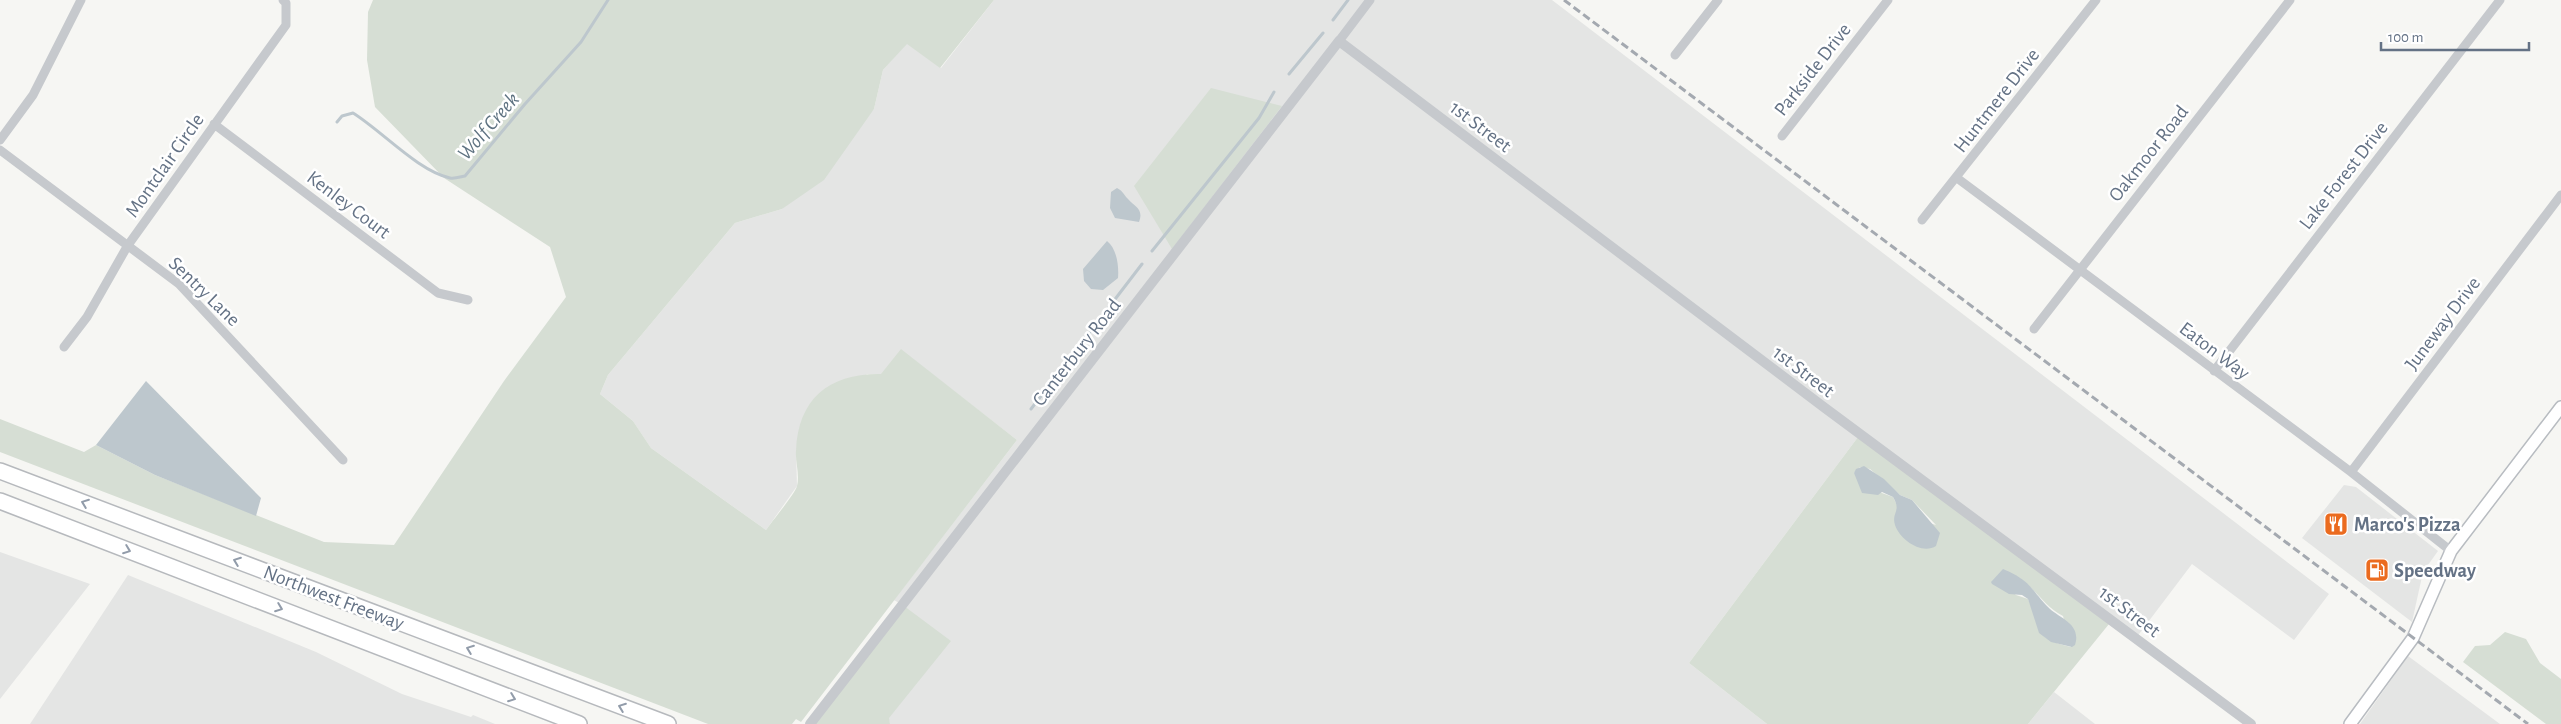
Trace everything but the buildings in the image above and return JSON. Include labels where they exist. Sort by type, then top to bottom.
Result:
[{"type":"highway","name":"Northwest Freeway","points":[[0,471],[668,724]]},
{"type":"highway","name":"Northwest Freeway","points":[[0,501],[579,724]]},
{"type":"main road","points":[[2350,724],[2413,638],[2451,551],[2561,407]]},
{"type":"street","points":[[0,140],[32,95],[82,0]]},
{"type":"street","name":"Canterbury Road","points":[[810,724],[1370,0]]},
{"type":"street","points":[[1675,55],[1718,0]]},
{"type":"street","name":"Parkside Drive","points":[[1782,136],[1888,0]]},
{"type":"street","name":"Huntmere Drive","points":[[1922,220],[2096,0]]},
{"type":"street","name":"Oakmoor Road","points":[[2034,329],[2290,0]]},
{"type":"street","name":"Lake Forest Drive","points":[[2214,371],[2500,0]]},
{"type":"street","name":"Montclair Circle","points":[[64,347],[87,317],[128,245],[286,25],[284,1]]},
{"type":"street","name":"1st Street","points":[[1339,41],[1825,408],[2251,724]]},
{"type":"street","name":"Kenley Court","points":[[214,124],[438,294],[468,300]]},
{"type":"street","name":"Sentry Lane","points":[[0,150],[178,284],[342,460]]},
{"type":"street","name":"Eaton Way","points":[[1957,178],[2351,472],[2451,551]]},
{"type":"street","name":"Juneway Drive","points":[[2351,472],[2561,195]]},
{"type":"shaded area","points":[[373,0],[994,0],[940,68],[907,44],[883,70],[874,109],[824,180],[782,209],[735,223],[608,375],[600,394],[633,421],[651,448],[766,530],[797,486],[796,455],[798,432],[810,403],[820,392],[846,378],[881,374],[901,349],[1017,440],[801,722],[796,719],[792,724],[708,724],[0,452],[0,419],[84,452],[96,445],[155,475],[324,542],[394,545],[504,381],[566,297],[550,247],[444,178],[375,107],[367,60],[368,12]]},
{"type":"shaded area","points":[[994,0],[1552,0],[2329,594],[2294,640],[2192,564],[2133,642],[1858,437],[1689,663],[1767,724],[890,724],[888,718],[904,606],[894,600],[1017,440],[901,350],[881,375],[867,374],[796,450],[797,486],[766,530],[651,448],[633,421],[600,394],[608,375],[735,223],[782,209],[874,109],[883,70],[907,43],[941,68]]},
{"type":"shaded area","points":[[1211,88],[1282,106],[1172,249],[1134,186]]},
{"type":"shaded area","points":[[1117,188],[1140,211],[1139,222],[1115,218],[1110,208],[1111,192]]},
{"type":"shaded area","points":[[1107,241],[1113,248],[1117,258],[1118,278],[1103,290],[1091,289],[1084,281],[1083,269]]},
{"type":"shaded area","points":[[146,381],[261,498],[256,516],[155,475],[96,445]]},
{"type":"shaded area","points":[[1858,437],[2109,624],[2028,724],[1767,724],[1689,663]],"holes":[[[1860,467],[1870,469],[1900,495],[1912,500],[1936,525],[1897,513],[1897,505],[1893,497],[1879,492],[1854,473]],[[2013,574],[2063,616],[2071,647],[2059,644],[2044,636],[2037,626],[2028,599],[2016,595],[1997,577]]]},
{"type":"shaded area","points":[[1864,466],[1884,479],[1900,495],[1912,500],[1940,533],[1936,546],[1924,549],[1906,541],[1895,525],[1894,517],[1897,506],[1893,497],[1882,492],[1878,495],[1862,493],[1854,473],[1856,469]]},
{"type":"shaded area","points":[[2344,485],[2356,487],[2438,551],[2423,572],[2412,622],[2302,538]]},
{"type":"shaded area","points":[[0,552],[90,584],[0,699]]},
{"type":"shaded area","points":[[2003,569],[2025,581],[2052,611],[2072,626],[2075,631],[2075,645],[2072,647],[2051,642],[2039,633],[2028,599],[2022,595],[2009,594],[1992,584],[1991,582]]},
{"type":"shaded area","points":[[128,575],[316,652],[402,694],[471,717],[473,715],[495,724],[30,724]]},
{"type":"shaded area","points":[[904,606],[951,641],[889,718],[890,724],[814,724]]},
{"type":"shaded area","points":[[2505,632],[2526,639],[2540,663],[2561,679],[2561,724],[2546,724],[2463,662],[2475,646],[2490,645]]},
{"type":"shaded area","points":[[2408,656],[2500,724],[2360,724]]},
{"type":"shaded area","points":[[2054,692],[2095,724],[2028,724]]},
{"type":"waterway","name":"Wolf Creek","points":[[337,122],[342,116],[353,113],[425,167],[450,178],[465,176],[525,104],[581,42],[608,0]]},
{"type":"waterway","points":[[1333,20],[1348,0]]},
{"type":"waterway","points":[[1289,74],[1323,33]]},
{"type":"waterway","points":[[1152,251],[1259,118],[1274,92]]},
{"type":"waterway","points":[[1031,409],[1142,264]]},
{"type":"railway","points":[[1564,0],[2528,724]]},
{"type":"place","name":"Marco's Pizza","points":[[2336,524]]},
{"type":"place","name":"Speedway","points":[[2377,570]]}]
